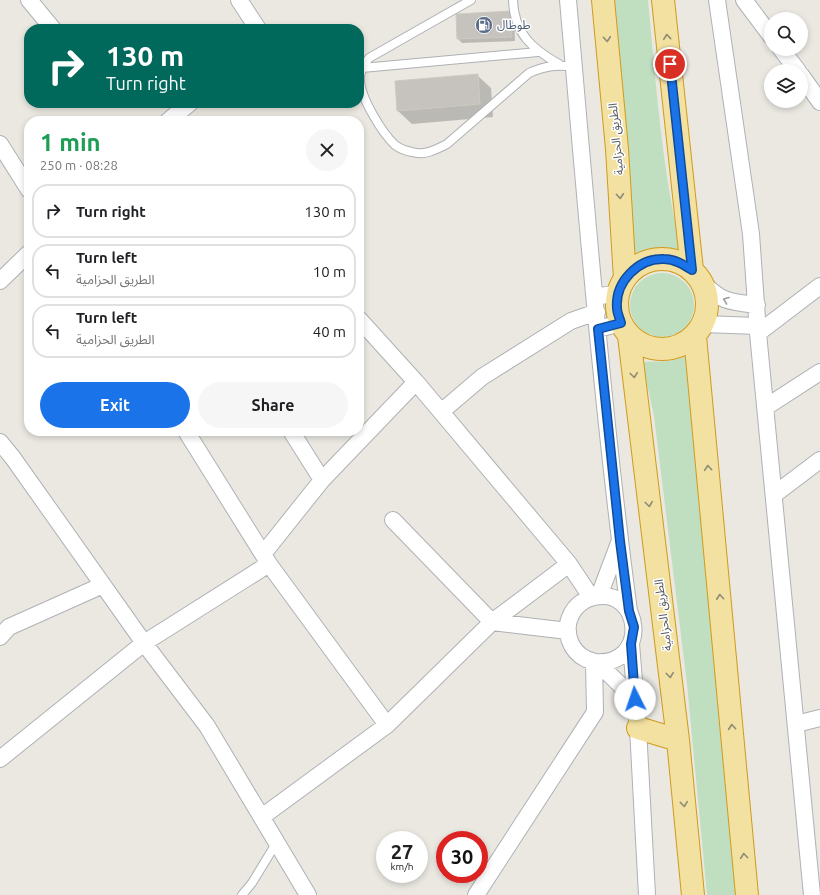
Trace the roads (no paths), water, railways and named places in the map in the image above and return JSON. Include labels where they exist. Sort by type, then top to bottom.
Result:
[{"type":"highway","name":"الطريق الحزامية","points":[[603,0],[617,149],[622,286],[617,308],[625,330],[678,740],[693,895]]},
{"type":"highway","points":[[663,0],[697,276],[707,295],[707,310],[700,330],[747,895]]},
{"type":"highway","points":[[622,286],[636,268],[649,261],[664,259],[680,262],[697,276]]},
{"type":"highway","points":[[625,330],[641,345],[655,349],[670,349],[684,344],[700,330]]},
{"type":"highway","points":[[638,728],[678,740]]},
{"type":"street","points":[[29,0],[49,24]]},
{"type":"street","points":[[239,0],[255,24]]},
{"type":"street","points":[[568,0],[566,65],[596,305],[620,541],[629,611],[634,627],[631,644],[638,728],[647,895]]},
{"type":"street","points":[[717,0],[751,234],[758,330],[775,494],[812,895]]},
{"type":"street","points":[[744,0],[764,27]]},
{"type":"street","points":[[786,56],[793,64]]},
{"type":"street","points":[[808,85],[820,102]]},
{"type":"street","points":[[178,116],[185,108]]},
{"type":"street","points":[[0,144],[24,182]]},
{"type":"street","points":[[0,281],[24,257]]},
{"type":"street","points":[[697,276],[714,295],[730,302],[757,305]]},
{"type":"street","points":[[441,412],[482,377],[571,322],[622,286]]},
{"type":"street","points":[[700,330],[758,330],[820,286]]},
{"type":"street","points":[[364,325],[416,382],[595,597]]},
{"type":"street","points":[[598,329],[625,330]]},
{"type":"street","points":[[766,407],[820,372]]},
{"type":"street","points":[[0,759],[144,643],[266,559],[322,480],[416,382]]},
{"type":"street","points":[[189,436],[266,559],[386,725]]},
{"type":"street","points":[[294,436],[322,480]]},
{"type":"street","points":[[0,442],[13,458],[144,643],[207,726],[278,842],[308,895]]},
{"type":"street","points":[[775,494],[820,460]]},
{"type":"street","points":[[393,520],[492,622],[568,631]]},
{"type":"street","points":[[595,597],[620,541]]},
{"type":"street","points":[[262,816],[386,725],[492,622],[569,564]]},
{"type":"street","points":[[0,637],[9,627],[103,585]]},
{"type":"street","points":[[629,611],[616,599],[595,597],[583,601],[571,614],[568,631],[569,640],[576,651],[586,659],[594,662],[603,663],[619,657],[631,644]]},
{"type":"street","points":[[594,662],[635,699]]},
{"type":"street","points":[[476,895],[594,712],[594,662]]},
{"type":"street","points":[[796,724],[820,718]]},
{"type":"lane","points":[[364,65],[369,58],[471,0]]},
{"type":"lane","points":[[513,0],[514,12],[522,34],[538,52],[566,65]]},
{"type":"lane","points":[[364,68],[538,52]]},
{"type":"lane","points":[[364,96],[384,134],[397,146],[414,153],[431,152],[447,144],[529,73],[543,67],[566,65]]},
{"type":"lane","points":[[242,895],[252,883],[278,842]]},
{"type":"place","name":"طوطال","points":[[484,25]]}]
